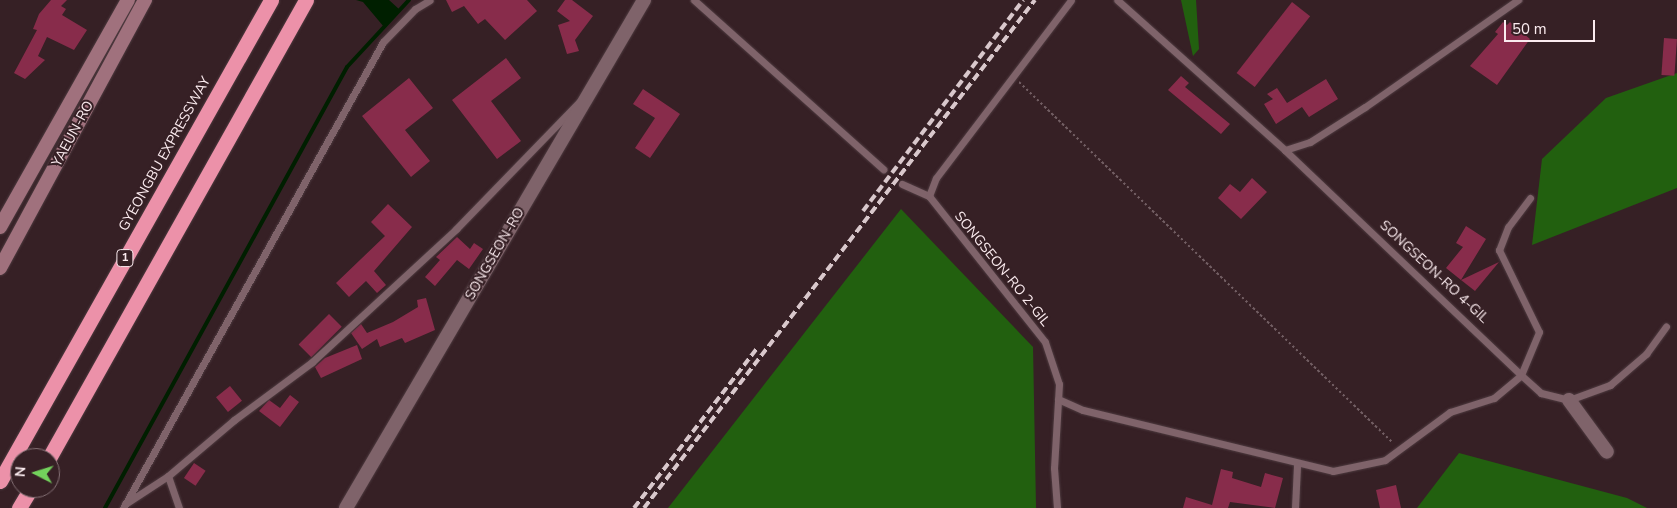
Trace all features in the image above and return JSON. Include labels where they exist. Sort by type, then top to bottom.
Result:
[{"type":"highway","name":"GYEONGBU EXPRESSWAY","points":[[0,481],[270,0]]},
{"type":"highway","name":"1","points":[[54,448],[306,0]]},
{"type":"main road","name":"YAEUN-RO","points":[[0,227],[128,0]]},
{"type":"main road","name":"YAEUN-RO","points":[[0,268],[146,0]]},
{"type":"street","name":"SONGSEON-RO","points":[[346,508],[644,0]]},
{"type":"street","points":[[1569,400],[1607,452]]},
{"type":"lane","points":[[124,506],[383,42],[414,8],[430,0]]},
{"type":"lane","points":[[694,0],[882,169]]},
{"type":"lane","points":[[929,196],[936,178],[1071,0]]},
{"type":"lane","name":"SONGSEON-RO 4-GIL","points":[[1117,0],[1285,150],[1541,393],[1569,400]]},
{"type":"lane","points":[[1285,150],[1310,142],[1365,107],[1518,0]]},
{"type":"lane","points":[[124,506],[168,476],[234,420],[312,362],[456,229],[555,123],[590,93]]},
{"type":"lane","name":"SONGSEON-RO 2-GIL","points":[[902,184],[929,196],[1045,342],[1059,384],[1054,468],[1057,508]]},
{"type":"lane","points":[[1058,398],[1084,410],[1298,465],[1333,471],[1385,460],[1398,448],[1450,412],[1494,398],[1521,375],[1539,332],[1515,291],[1499,250],[1508,226],[1530,198]]},
{"type":"lane","points":[[1569,400],[1610,386],[1646,354],[1666,326]]},
{"type":"lane","points":[[1296,508],[1298,465]]},
{"type":"lane","points":[[168,476],[179,508]]},
{"type":"path","points":[[1012,76],[1398,448]]},
{"type":"green space","points":[[1181,0],[1196,0],[1199,49],[1193,56]]},
{"type":"green space","points":[[1677,73],[1677,188],[1532,245],[1542,159],[1606,98]]},
{"type":"green space","points":[[901,209],[1033,347],[1036,508],[668,508]]},
{"type":"green space","points":[[1459,453],[1627,498],[1647,508],[1417,508]]},
{"type":"shaded area","points":[[356,0],[389,0],[400,10],[384,27],[363,2]]},
{"type":"building","points":[[51,0],[67,0],[61,6],[66,9],[62,15],[87,30],[74,50],[47,37],[38,56],[45,60],[25,79],[14,73],[37,30],[33,29],[39,14]]},
{"type":"building","points":[[446,0],[527,0],[537,11],[505,40],[485,19],[478,24],[464,6],[452,12]]},
{"type":"building","points":[[565,0],[572,0],[593,16],[575,40],[579,51],[567,54],[558,25],[570,21],[557,11]]},
{"type":"building","points":[[1292,2],[1310,16],[1255,87],[1237,73]]},
{"type":"building","points":[[1503,22],[1507,25],[1510,22],[1530,39],[1497,85],[1470,66],[1498,34],[1495,32]]},
{"type":"building","points":[[1664,38],[1677,39],[1674,76],[1661,75]]},
{"type":"building","points":[[506,58],[521,78],[491,101],[521,141],[497,159],[452,100]]},
{"type":"building","points":[[1181,76],[1189,83],[1185,87],[1230,124],[1221,134],[1168,90]]},
{"type":"building","points":[[409,78],[433,108],[405,130],[430,161],[411,177],[362,116]]},
{"type":"building","points":[[1326,79],[1338,99],[1309,117],[1302,107],[1276,124],[1264,104],[1273,99],[1267,94],[1277,88],[1287,103]]},
{"type":"building","points":[[643,89],[680,114],[650,158],[635,148],[655,118],[633,104]]},
{"type":"building","points":[[1252,178],[1267,192],[1241,219],[1218,198],[1230,184],[1240,192]]},
{"type":"building","points":[[388,204],[412,227],[374,271],[386,285],[377,293],[366,281],[349,297],[336,283],[385,236],[371,222]]},
{"type":"building","points":[[1466,226],[1486,239],[1461,280],[1446,268],[1463,247],[1456,243]]},
{"type":"building","points":[[457,237],[470,249],[474,243],[483,249],[469,269],[457,260],[435,286],[425,277],[440,260],[436,257]]},
{"type":"building","points":[[1499,262],[1475,291],[1461,280]]},
{"type":"building","points":[[426,298],[435,330],[405,343],[402,338],[380,347],[377,339],[362,349],[351,333],[361,324],[367,333],[393,322],[418,307],[417,300]]},
{"type":"building","points":[[329,314],[342,327],[311,357],[299,344]]},
{"type":"building","points":[[357,345],[362,359],[321,378],[315,367],[325,358]]},
{"type":"building","points":[[230,386],[242,401],[228,412],[216,397]]},
{"type":"building","points":[[290,395],[299,402],[280,427],[259,411],[269,400],[280,408]]},
{"type":"building","points":[[194,463],[206,471],[196,486],[184,478]]},
{"type":"building","points":[[1221,469],[1233,472],[1232,478],[1261,487],[1265,473],[1283,478],[1275,508],[1230,502],[1228,508],[1183,508],[1186,497],[1212,505]]},
{"type":"building","points":[[1396,485],[1401,508],[1380,508],[1376,490]]},
{"type":"waterway","points":[[105,508],[347,67],[409,0]]},
{"type":"railway","points":[[863,211],[1023,0]]},
{"type":"railway","points":[[644,508],[1035,0]]},
{"type":"railway","points":[[634,508],[757,348]]}]
